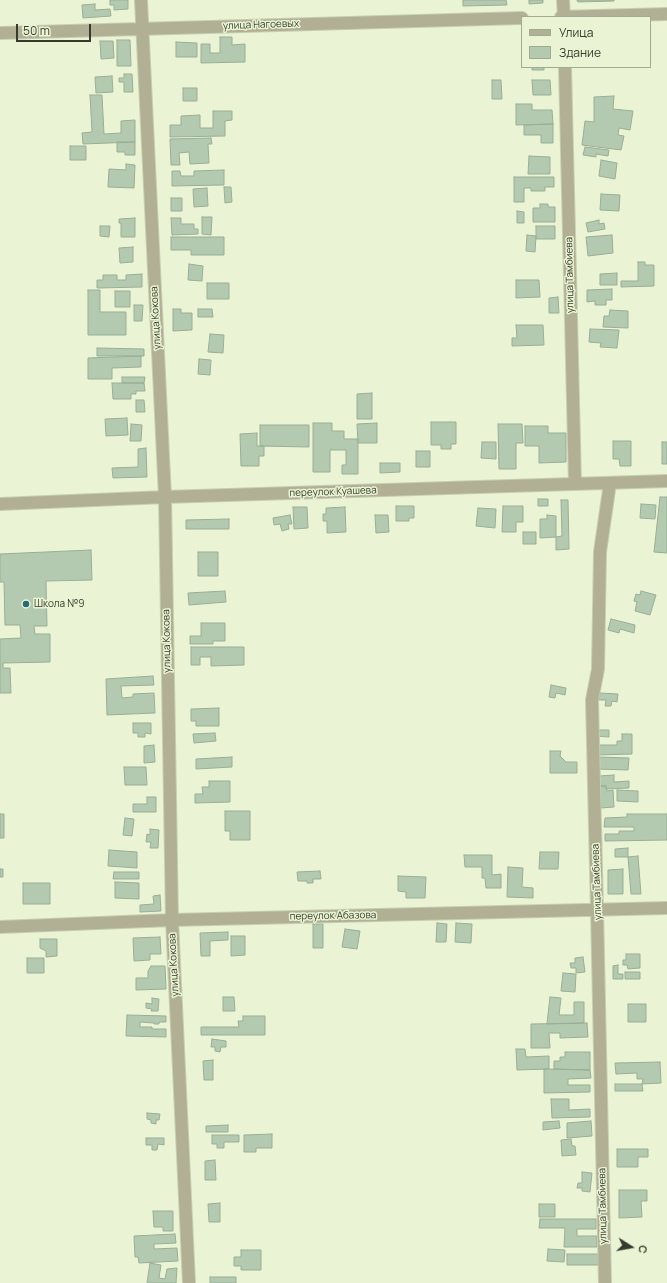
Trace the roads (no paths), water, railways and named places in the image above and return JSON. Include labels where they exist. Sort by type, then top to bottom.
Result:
[{"type":"street","name":"улица Кокова","points":[[141,0],[164,497],[172,920],[189,1283]]},
{"type":"street","points":[[563,0],[563,16]]},
{"type":"street","points":[[598,16],[667,14]]},
{"type":"street","name":"улица Нагоевых","points":[[0,33],[521,18]]},
{"type":"street","name":"улица Тамбиева","points":[[565,68],[575,484]]},
{"type":"street","name":"переулок Куашева","points":[[0,504],[164,497],[667,481]]},
{"type":"street","name":"улица Тамбиева","points":[[604,1283],[598,910],[592,700],[598,669],[600,552],[610,483]]},
{"type":"street","name":"переулок Абазова","points":[[0,927],[172,920],[667,908]]},
{"type":"place","name":"Школа №9","points":[[26,604]]}]
